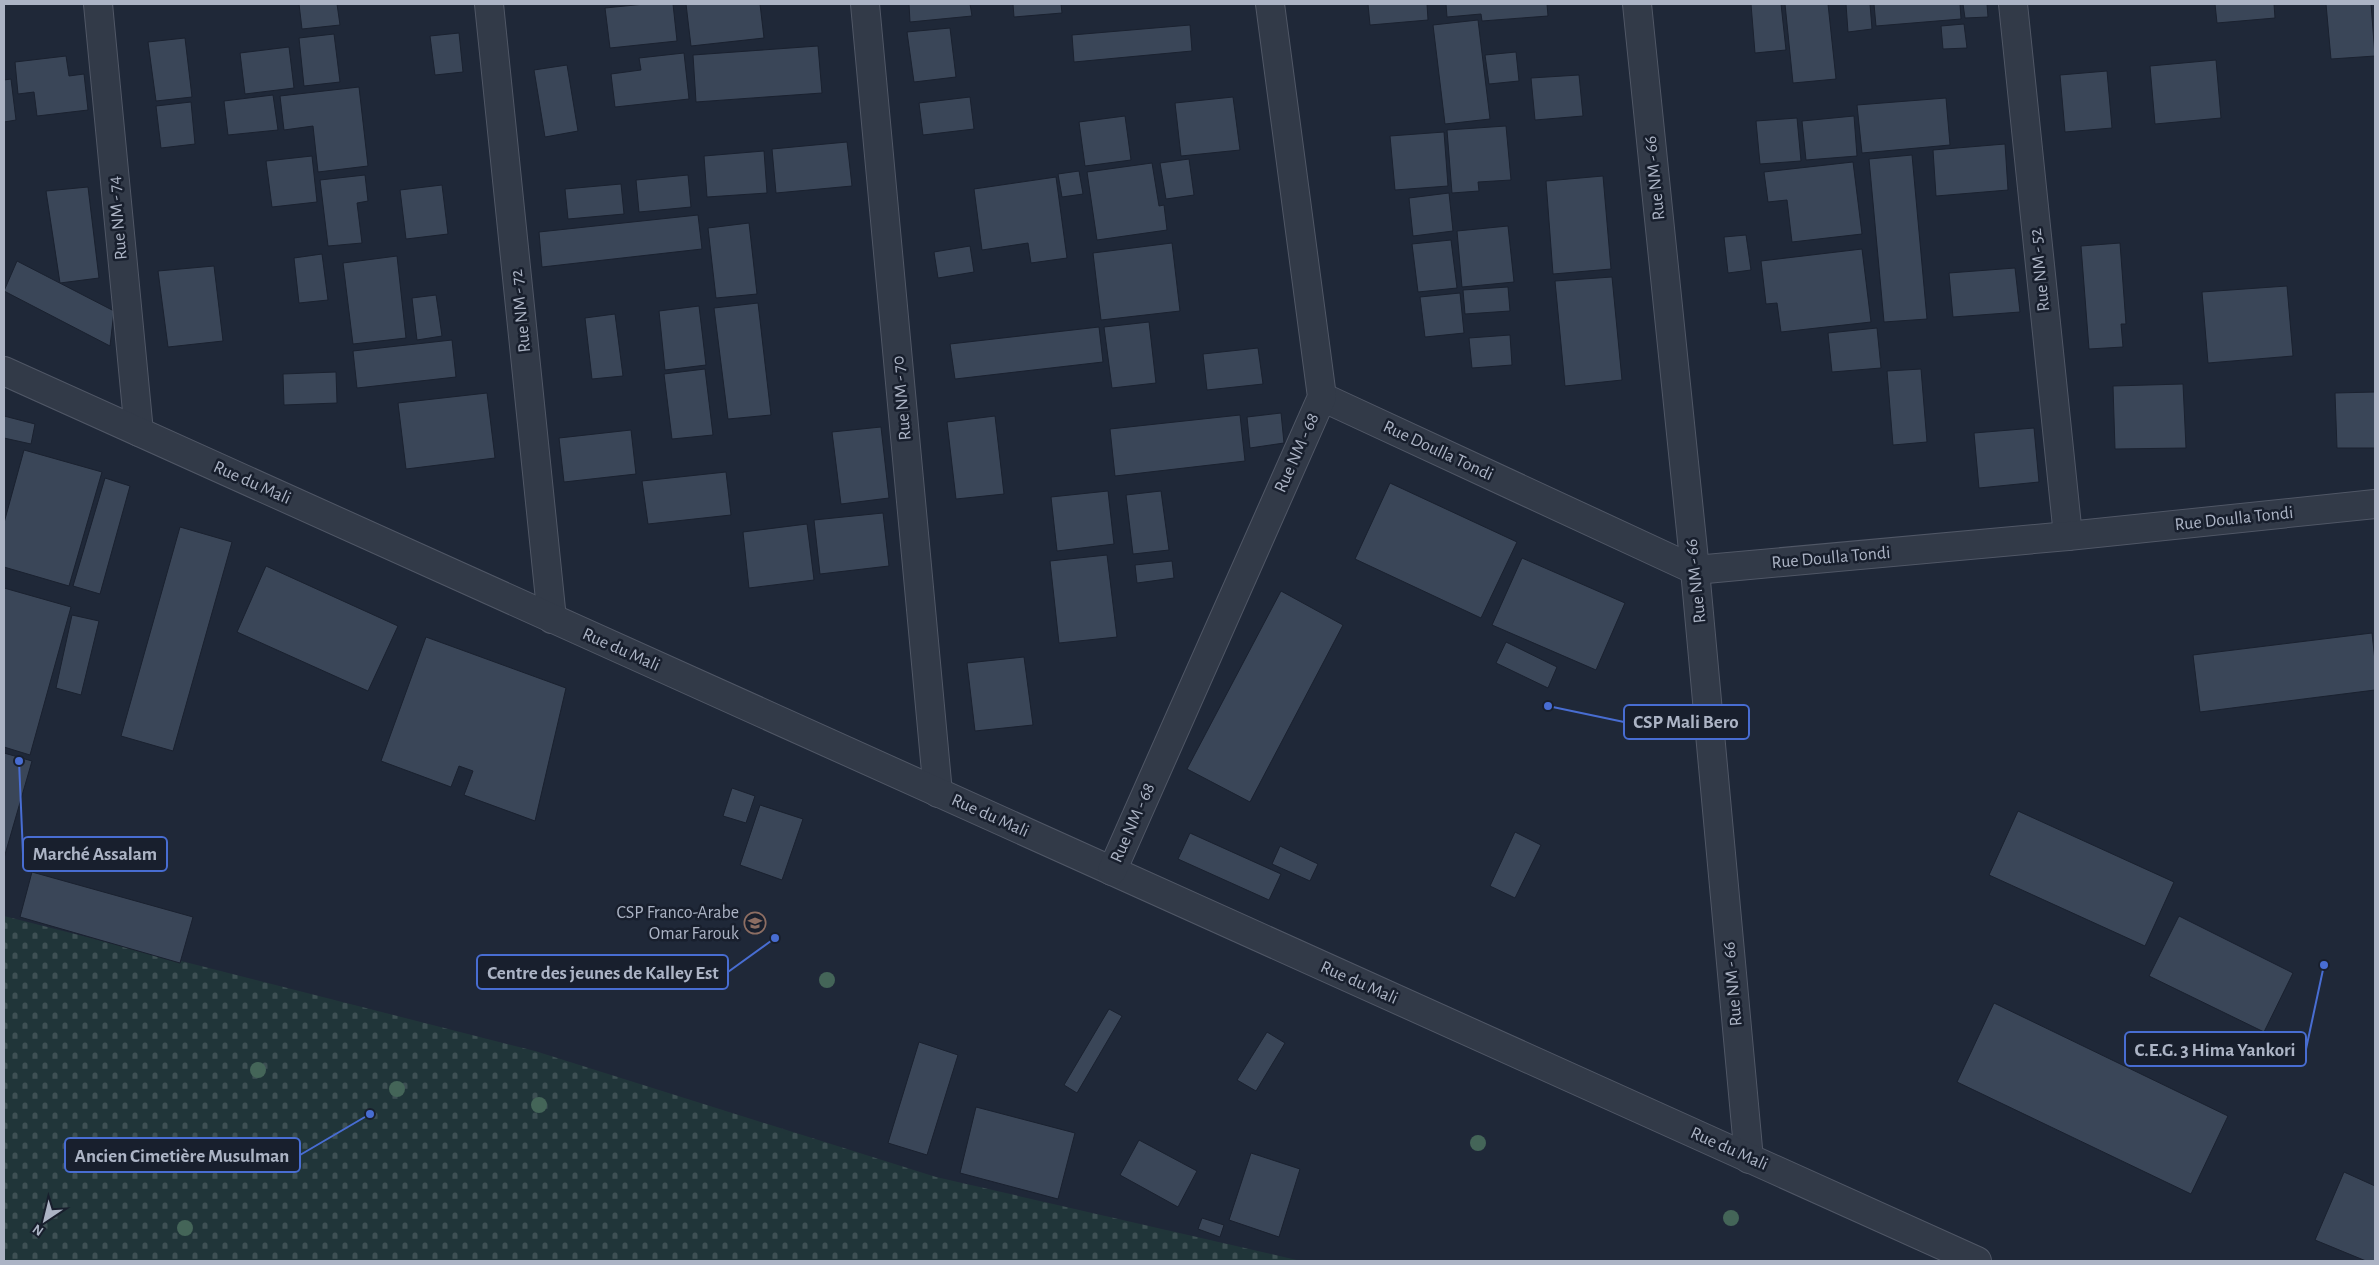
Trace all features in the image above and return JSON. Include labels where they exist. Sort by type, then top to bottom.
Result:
[{"type":"street","name":"Rue NM - 74","points":[[98,4],[139,432]]},
{"type":"street","name":"Rue NM - 72","points":[[489,4],[552,619]]},
{"type":"street","name":"Rue NM - 70","points":[[865,4],[938,793]]},
{"type":"street","name":"Rue NM - 68","points":[[1112,871],[1322,397],[1270,4]]},
{"type":"street","name":"Rue NM - 66","points":[[1637,4],[1695,570],[1749,1159]]},
{"type":"street","name":"Rue NM - 52","points":[[2013,4],[2068,536]]},
{"type":"street","name":"Rue du Mali","points":[[4,371],[1977,1261]]},
{"type":"street","name":"Rue Doulla Tondi","points":[[1322,397],[1695,570],[2068,536],[2375,504]]},
{"type":"green space","points":[[4,916],[535,1051],[936,1177],[1301,1261],[4,1261]]},
{"type":"building","points":[[299,4],[337,4],[340,25],[302,29]]},
{"type":"building","points":[[645,4],[673,4],[677,41],[610,48],[605,8]]},
{"type":"building","points":[[686,4],[760,4],[764,38],[691,46]]},
{"type":"building","points":[[909,4],[970,4],[972,16],[910,22]]},
{"type":"building","points":[[1013,4],[1061,4],[1062,13],[1014,17]]},
{"type":"building","points":[[1368,4],[1427,4],[1428,20],[1370,25]]},
{"type":"building","points":[[1446,4],[1547,4],[1548,16],[1482,21],[1481,14],[1447,17]]},
{"type":"building","points":[[1751,4],[1781,4],[1786,50],[1755,53]]},
{"type":"building","points":[[1785,4],[1828,4],[1836,79],[1793,83]]},
{"type":"building","points":[[1846,4],[1870,4],[1872,29],[1848,32]]},
{"type":"building","points":[[1874,4],[1960,4],[1961,19],[1876,26]]},
{"type":"building","points":[[1963,4],[1987,4],[1988,17],[1965,18]]},
{"type":"building","points":[[2215,4],[2274,4],[2275,18],[2217,23]]},
{"type":"building","points":[[2326,4],[2371,4],[2375,56],[2331,59]]},
{"type":"building","points":[[1478,20],[1490,119],[1445,124],[1433,25]]},
{"type":"building","points":[[1964,24],[1967,48],[1943,49],[1941,26]]},
{"type":"building","points":[[1190,25],[1192,51],[1074,62],[1072,35]]},
{"type":"building","points":[[950,28],[956,77],[914,82],[907,32]]},
{"type":"building","points":[[459,33],[463,72],[435,75],[430,36]]},
{"type":"building","points":[[334,34],[340,82],[304,86],[299,38]]},
{"type":"building","points":[[185,38],[192,97],[156,101],[148,42]]},
{"type":"building","points":[[818,46],[822,93],[696,102],[693,55]]},
{"type":"building","points":[[289,47],[294,88],[245,94],[240,53]]},
{"type":"building","points":[[1516,52],[1519,81],[1489,84],[1485,55]]},
{"type":"building","points":[[684,53],[689,99],[615,107],[611,74],[641,70],[639,58]]},
{"type":"building","points":[[66,56],[69,76],[84,74],[88,110],[37,116],[34,92],[18,94],[15,62]]},
{"type":"building","points":[[2216,60],[2221,118],[2155,124],[2150,66]]},
{"type":"building","points":[[567,65],[578,131],[545,137],[534,70]]},
{"type":"building","points":[[2107,71],[2112,128],[2065,132],[2060,75]]},
{"type":"building","points":[[1579,75],[1583,116],[1535,120],[1531,78]]},
{"type":"building","points":[[11,79],[16,120],[4,122],[4,80]]},
{"type":"building","points":[[359,87],[368,166],[318,172],[313,126],[284,130],[280,96]]},
{"type":"building","points":[[273,95],[278,130],[228,135],[224,101]]},
{"type":"building","points":[[970,97],[974,129],[923,135],[919,103]]},
{"type":"building","points":[[1233,97],[1240,150],[1181,156],[1175,103]]},
{"type":"building","points":[[1946,98],[1950,145],[1862,153],[1857,105]]},
{"type":"building","points":[[191,102],[195,144],[161,148],[156,106]]},
{"type":"building","points":[[1125,116],[1131,160],[1085,166],[1079,122]]},
{"type":"building","points":[[1854,116],[1857,156],[1806,160],[1802,121]]},
{"type":"building","points":[[1797,118],[1801,161],[1760,164],[1756,121]]},
{"type":"building","points":[[1506,126],[1511,180],[1478,182],[1479,191],[1452,193],[1447,130]]},
{"type":"building","points":[[1444,132],[1448,186],[1395,190],[1390,136]]},
{"type":"building","points":[[847,142],[852,186],[776,193],[772,149]]},
{"type":"building","points":[[2005,144],[2008,190],[1936,196],[1933,150]]},
{"type":"building","points":[[764,151],[767,193],[707,197],[704,156]]},
{"type":"building","points":[[1912,155],[1927,319],[1884,322],[1869,159]]},
{"type":"building","points":[[312,156],[317,202],[272,207],[266,161]]},
{"type":"building","points":[[1189,159],[1194,195],[1166,199],[1160,163]]},
{"type":"building","points":[[1853,162],[1862,234],[1792,242],[1787,200],[1768,202],[1764,172]]},
{"type":"building","points":[[1152,163],[1159,206],[1164,205],[1167,230],[1097,240],[1087,172]]},
{"type":"building","points":[[1079,171],[1083,194],[1062,197],[1058,174]]},
{"type":"building","points":[[365,175],[368,201],[357,203],[362,243],[328,246],[320,180]]},
{"type":"building","points":[[688,175],[691,207],[639,212],[636,180]]},
{"type":"building","points":[[1603,176],[1611,269],[1553,274],[1546,181]]},
{"type":"building","points":[[1056,177],[1067,258],[1031,263],[1028,243],[982,250],[974,189]]},
{"type":"building","points":[[621,184],[624,214],[568,219],[565,189]]},
{"type":"building","points":[[442,185],[448,234],[406,239],[400,190]]},
{"type":"building","points":[[88,187],[99,278],[60,283],[46,191]]},
{"type":"building","points":[[1449,193],[1453,231],[1413,236],[1409,198]]},
{"type":"building","points":[[698,215],[702,249],[542,267],[539,232]]},
{"type":"building","points":[[749,223],[757,294],[716,298],[708,228]]},
{"type":"building","points":[[1508,226],[1514,282],[1462,287],[1457,231]]},
{"type":"building","points":[[1746,235],[1751,270],[1728,273],[1724,237]]},
{"type":"building","points":[[1451,240],[1457,288],[1418,292],[1412,244]]},
{"type":"building","points":[[1172,243],[1180,311],[1101,320],[1093,253]]},
{"type":"building","points":[[2120,243],[2126,324],[2121,324],[2123,347],[2089,349],[2081,246]]},
{"type":"building","points":[[970,246],[974,272],[938,278],[934,252]]},
{"type":"building","points":[[1862,249],[1871,322],[1781,332],[1777,303],[1766,304],[1761,261]]},
{"type":"building","points":[[322,254],[328,300],[299,303],[294,258]]},
{"type":"building","points":[[397,256],[406,338],[353,344],[343,263]]},
{"type":"building","points":[[17,261],[114,311],[110,346],[4,291]]},
{"type":"building","points":[[214,266],[223,341],[168,347],[158,271]]},
{"type":"building","points":[[2015,268],[2020,312],[1953,317],[1949,273]]},
{"type":"building","points":[[1612,277],[1622,380],[1565,386],[1555,281]]},
{"type":"building","points":[[2287,286],[2293,356],[2208,363],[2202,292]]},
{"type":"building","points":[[1508,287],[1510,311],[1465,314],[1463,290]]},
{"type":"building","points":[[1460,293],[1464,333],[1425,337],[1420,297]]},
{"type":"building","points":[[436,295],[442,336],[417,340],[412,298]]},
{"type":"building","points":[[758,303],[771,415],[728,419],[714,308]]},
{"type":"building","points":[[699,306],[706,365],[665,370],[659,311]]},
{"type":"building","points":[[615,314],[623,376],[592,379],[585,318]]},
{"type":"building","points":[[1149,322],[1156,383],[1112,388],[1104,327]]},
{"type":"building","points":[[1099,327],[1103,362],[955,379],[950,344]]},
{"type":"building","points":[[1877,328],[1881,368],[1832,372],[1828,333]]},
{"type":"building","points":[[1510,335],[1512,365],[1472,368],[1469,338]]},
{"type":"building","points":[[452,340],[456,377],[357,388],[353,351]]},
{"type":"building","points":[[1258,348],[1263,384],[1207,390],[1203,354]]},
{"type":"building","points":[[705,369],[713,435],[672,439],[664,374]]},
{"type":"building","points":[[1921,369],[1927,442],[1893,445],[1887,371]]},
{"type":"building","points":[[336,372],[337,403],[284,405],[283,374]]},
{"type":"building","points":[[2183,384],[2186,448],[2115,449],[2113,386]]},
{"type":"building","points":[[2375,392],[2375,448],[2337,448],[2335,393]]},
{"type":"building","points":[[487,393],[495,458],[406,469],[398,403]]},
{"type":"building","points":[[1281,413],[1284,443],[1250,448],[1247,417]]},
{"type":"building","points":[[1240,415],[1245,461],[1115,476],[1110,429]]},
{"type":"building","points":[[4,416],[35,424],[31,444],[4,438]]},
{"type":"building","points":[[995,416],[1004,494],[956,499],[947,422]]},
{"type":"building","points":[[881,427],[889,498],[841,504],[832,432]]},
{"type":"building","points":[[2034,428],[2039,482],[1979,488],[1974,433]]},
{"type":"building","points":[[631,430],[636,474],[564,482],[559,438]]},
{"type":"building","points":[[24,450],[102,472],[69,586],[4,567],[4,523]]},
{"type":"building","points":[[726,472],[731,515],[648,524],[642,481]]},
{"type":"building","points":[[105,478],[130,486],[100,594],[73,586]]},
{"type":"building","points":[[1390,483],[1517,542],[1481,618],[1355,559]]},
{"type":"building","points":[[1108,491],[1114,544],[1057,551],[1051,497]]},
{"type":"building","points":[[1161,491],[1169,550],[1133,554],[1126,495]]},
{"type":"building","points":[[883,513],[889,566],[820,574],[814,520]]},
{"type":"building","points":[[807,524],[814,580],[749,588],[743,532]]},
{"type":"building","points":[[180,527],[232,542],[173,751],[121,736]]},
{"type":"building","points":[[1107,555],[1117,637],[1059,643],[1050,561]]},
{"type":"building","points":[[1522,558],[1625,603],[1596,670],[1492,625]]},
{"type":"building","points":[[1172,561],[1174,578],[1137,583],[1135,565]]},
{"type":"building","points":[[266,566],[398,626],[368,691],[237,632]]},
{"type":"building","points":[[4,588],[71,607],[30,755],[4,747]]},
{"type":"building","points":[[1281,591],[1343,625],[1250,802],[1187,769]]},
{"type":"building","points":[[72,615],[99,621],[81,695],[56,688]]},
{"type":"building","points":[[2372,633],[2375,661],[2375,690],[2200,712],[2193,655]]},
{"type":"building","points":[[426,637],[566,688],[535,821],[464,795],[473,771],[459,766],[451,787],[381,761]]},
{"type":"building","points":[[1506,642],[1557,667],[1548,688],[1496,663]]},
{"type":"building","points":[[1024,657],[1033,725],[975,731],[967,663]]},
{"type":"building","points":[[4,753],[32,761],[4,858]]},
{"type":"building","points":[[732,788],[755,796],[746,823],[723,816]]},
{"type":"building","points":[[760,805],[803,819],[782,880],[740,865]]},
{"type":"building","points":[[2018,811],[2174,882],[2145,946],[1989,875]]},
{"type":"building","points":[[1515,832],[1541,845],[1515,898],[1490,886]]},
{"type":"building","points":[[1190,833],[1281,874],[1269,900],[1178,859]]},
{"type":"building","points":[[1280,846],[1318,864],[1310,881],[1272,864]]},
{"type":"building","points":[[32,872],[193,917],[180,963],[20,917]]},
{"type":"building","points":[[2179,916],[2293,973],[2264,1032],[2149,976]]},
{"type":"building","points":[[1994,1003],[2228,1116],[2191,1194],[1957,1082]]},
{"type":"building","points":[[1109,1009],[1122,1016],[1077,1093],[1064,1085]]},
{"type":"building","points":[[1267,1032],[1285,1043],[1256,1091],[1237,1080]]},
{"type":"building","points":[[919,1042],[958,1055],[927,1155],[888,1143]]},
{"type":"building","points":[[976,1107],[1075,1133],[1058,1199],[960,1173]]},
{"type":"building","points":[[1139,1140],[1197,1171],[1178,1207],[1120,1175]]},
{"type":"building","points":[[1251,1153],[1300,1169],[1279,1237],[1229,1220]]},
{"type":"building","points":[[2344,1172],[2375,1186],[2375,1261],[2366,1261],[2315,1240]]},
{"type":"building","points":[[1202,1218],[1224,1225],[1220,1237],[1198,1229]]},
{"type":"place","name":"CSP Mali Bero","points":[[1548,706]]},
{"type":"place","name":"Marché Assalam","points":[[19,761]]},
{"type":"place","name":"CSP Franco-Arabe Omar Farouk","points":[[755,923]]},
{"type":"place","name":"Centre des jeunes de Kalley Est","points":[[775,938]]},
{"type":"place","name":"C.E.G. 3 Hima Yankori","points":[[2324,965]]},
{"type":"place","name":"Ancien Cimetière Musulman","points":[[370,1114]]}]
